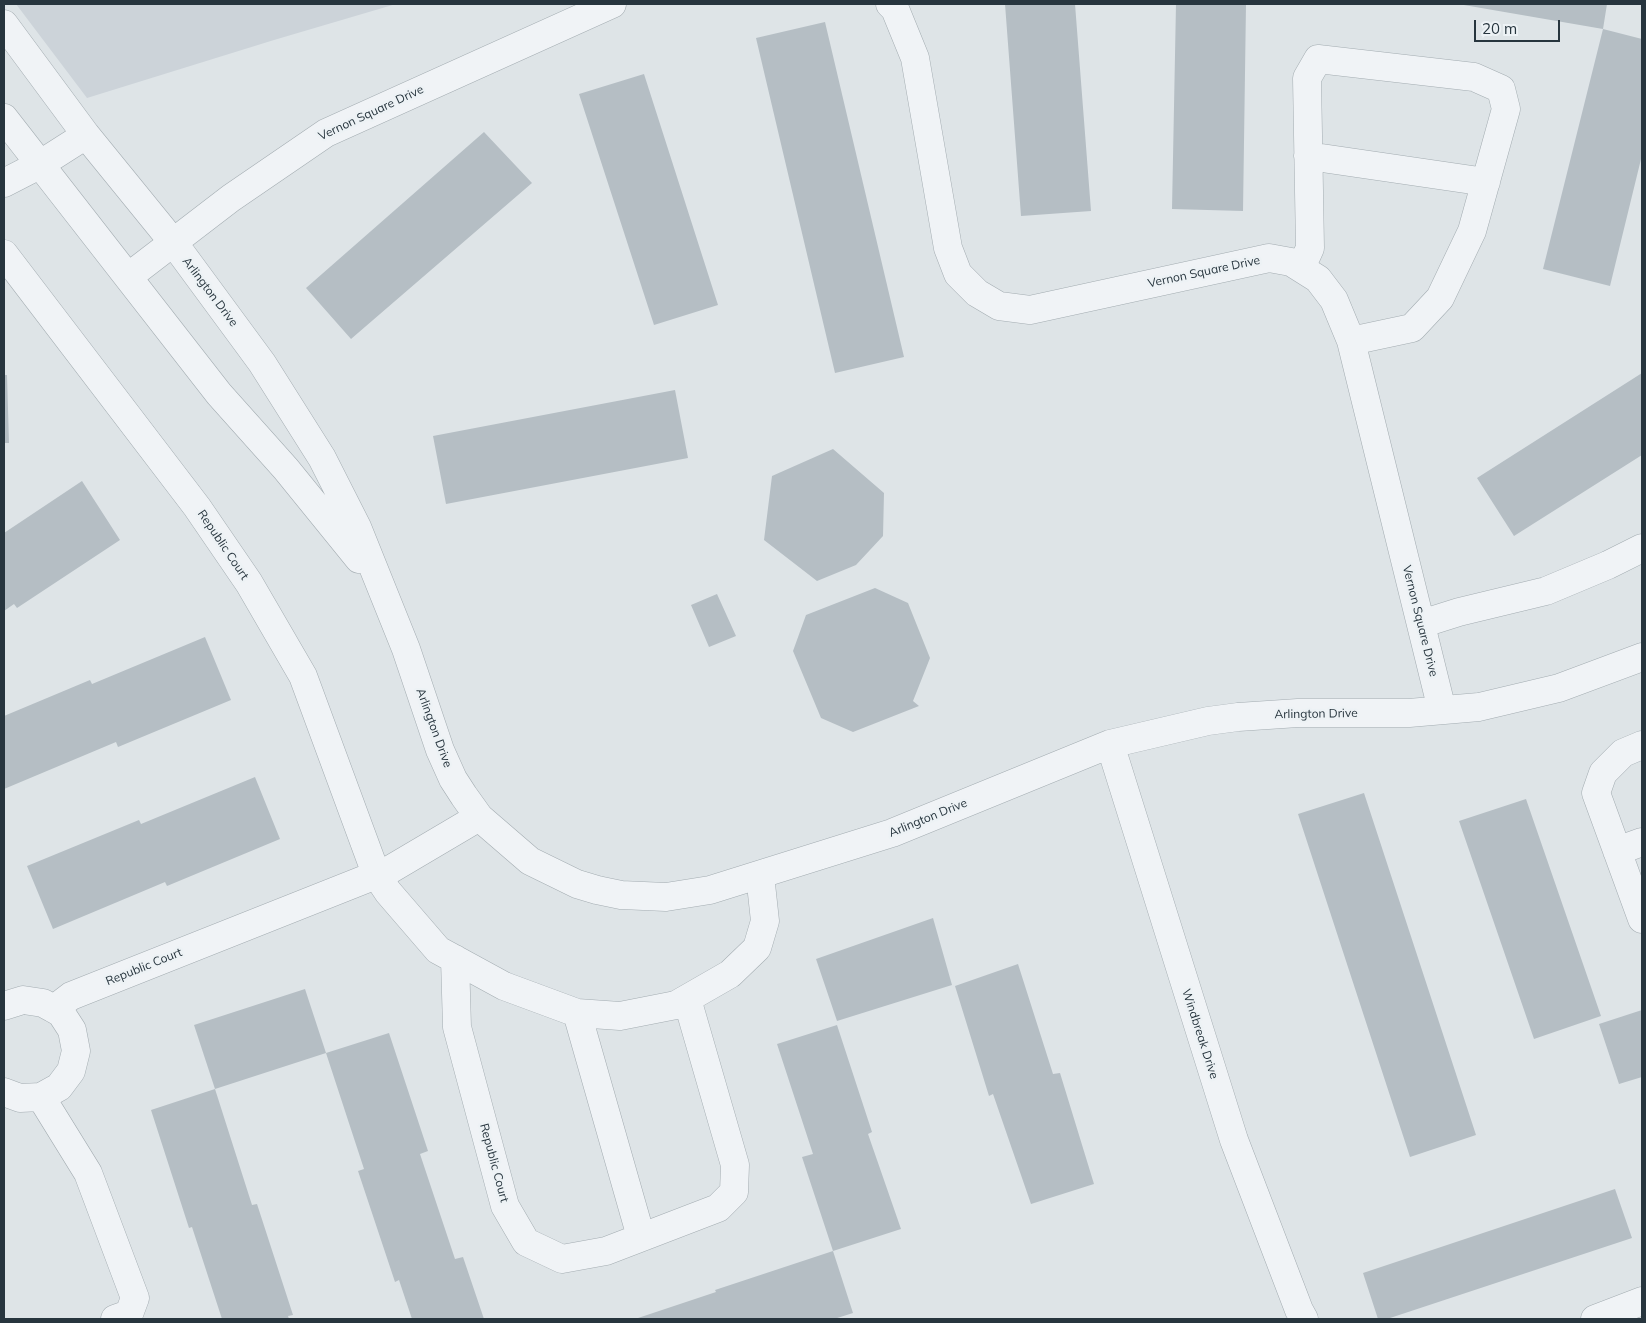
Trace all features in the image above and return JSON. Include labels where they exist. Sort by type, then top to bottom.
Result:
[{"type":"street","name":"Vernon Square Drive","points":[[128,277],[231,198],[326,133],[612,4]]},
{"type":"street","name":"Vernon Square Drive","points":[[890,4],[895,9],[915,58],[948,248],[958,274],[977,293],[999,306],[1030,310],[1268,258],[1291,262],[1318,279],[1334,300],[1350,342],[1442,710]]},
{"type":"street","name":"Arlington Drive","points":[[4,24],[86,134],[173,242],[262,363],[318,450],[357,527],[406,649],[440,750],[453,779],[479,818],[530,861],[553,874],[577,884],[621,895],[666,897],[710,890],[892,833],[1110,744],[1208,721],[1238,717],[1298,713],[1409,714],[1479,707],[1559,688],[1642,656]]},
{"type":"street","points":[[1301,268],[1310,248],[1307,78],[1318,59],[1474,77],[1501,89],[1506,109],[1472,231],[1440,298],[1412,328],[1350,342]]},
{"type":"street","name":"Arlington Drive","points":[[4,118],[219,394],[326,516],[379,584]]},
{"type":"street","points":[[4,183],[39,165],[86,134]]},
{"type":"street","points":[[1308,156],[1486,182]]},
{"type":"street","name":"Republic Court","points":[[4,254],[198,507],[249,583],[303,676],[376,874],[388,892],[438,950],[504,986],[577,1012],[620,1016],[676,1005],[730,974],[758,948],[766,921],[760,875]]},
{"type":"street","points":[[1421,624],[1459,612],[1546,591],[1608,565],[1642,548]]},
{"type":"street","name":"Windbreak Drive","points":[[1110,744],[1234,1140],[1304,1319]]},
{"type":"street","points":[[1642,745],[1623,753],[1603,772],[1596,793],[1642,919]]},
{"type":"street","name":"Republic Court","points":[[54,1009],[71,996],[391,869],[479,818]]},
{"type":"street","points":[[1617,851],[1642,842]]},
{"type":"street","name":"Republic Court","points":[[455,959],[457,1027],[505,1206],[526,1242],[562,1259],[606,1251],[718,1208],[734,1192],[735,1165],[687,999]]},
{"type":"street","points":[[4,1006],[23,1000],[43,1003],[61,1013],[72,1030],[76,1050],[71,1071],[59,1087],[41,1096],[20,1098],[4,1092]]},
{"type":"street","points":[[577,1012],[641,1237]]},
{"type":"street","points":[[41,1096],[88,1173],[135,1298],[129,1314],[115,1319]]},
{"type":"street","points":[[1595,1319],[1642,1301]]},
{"type":"shaded area","points":[[16,4],[396,4],[87,98]]},
{"type":"building","points":[[1005,4],[1075,4],[1091,211],[1021,216]]},
{"type":"building","points":[[1176,4],[1246,4],[1243,211],[1172,209]]},
{"type":"building","points":[[1458,4],[1607,4],[1603,29]]},
{"type":"building","points":[[825,22],[904,357],[835,373],[756,38]]},
{"type":"building","points":[[1603,29],[1642,39],[1642,155],[1610,286],[1543,269]]},
{"type":"building","points":[[644,74],[718,305],[654,325],[579,94]]},
{"type":"building","points":[[484,132],[532,183],[351,339],[306,288]]},
{"type":"building","points":[[1642,373],[1642,455],[1514,536],[1477,478]]},
{"type":"building","points":[[4,375],[7,375],[9,443],[4,443]]},
{"type":"building","points":[[675,390],[688,458],[446,504],[433,436]]},
{"type":"building","points":[[833,449],[884,493],[883,536],[856,565],[817,581],[764,540],[772,476]]},
{"type":"building","points":[[82,481],[120,540],[17,608],[14,604],[4,611],[4,533]]},
{"type":"building","points":[[875,588],[908,603],[930,658],[913,701],[919,706],[853,732],[821,718],[793,651],[806,615]]},
{"type":"building","points":[[717,594],[736,636],[709,647],[691,605]]},
{"type":"building","points":[[205,637],[231,700],[118,747],[116,742],[4,789],[4,716],[90,680],[92,684]]},
{"type":"building","points":[[255,777],[280,839],[167,886],[165,882],[53,929],[27,866],[139,820],[141,824]]},
{"type":"building","points":[[1364,793],[1476,1135],[1410,1157],[1298,814]]},
{"type":"building","points":[[1526,799],[1601,1016],[1534,1039],[1459,821]]},
{"type":"building","points":[[933,918],[952,985],[837,1021],[816,959]]},
{"type":"building","points":[[1018,964],[1053,1074],[1060,1073],[1094,1184],[1031,1204],[993,1094],[989,1096],[955,986]]},
{"type":"building","points":[[305,989],[326,1053],[215,1089],[194,1025]]},
{"type":"building","points":[[1642,1010],[1642,1077],[1619,1084],[1599,1024]]},
{"type":"building","points":[[837,1025],[872,1132],[868,1134],[901,1229],[833,1251],[802,1157],[813,1154],[777,1044]]},
{"type":"building","points":[[389,1033],[428,1151],[420,1154],[455,1259],[463,1257],[484,1319],[412,1319],[399,1280],[395,1282],[358,1171],[364,1169],[326,1053]]},
{"type":"building","points":[[215,1089],[252,1205],[257,1204],[293,1315],[288,1316],[289,1319],[222,1319],[192,1227],[189,1228],[151,1110]]},
{"type":"building","points":[[1615,1189],[1632,1238],[1387,1319],[1378,1319],[1363,1273]]},
{"type":"building","points":[[833,1251],[853,1313],[834,1319],[635,1319],[716,1292],[715,1290]]}]
